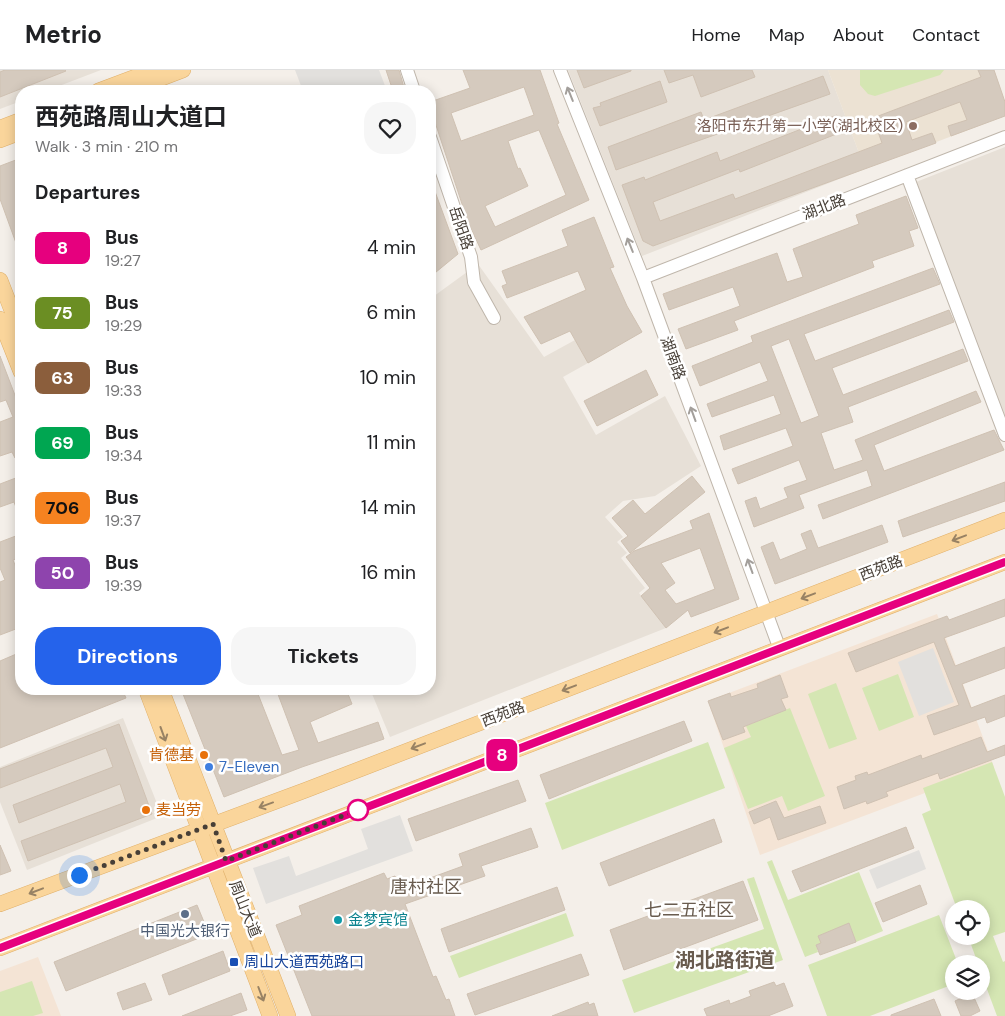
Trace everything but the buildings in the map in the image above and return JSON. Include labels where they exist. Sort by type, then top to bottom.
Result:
[{"type":"main road","points":[[114,85],[154,70]]},
{"type":"main road","points":[[144,85],[183,70]]},
{"type":"main road","points":[[0,128],[15,122]]},
{"type":"main road","points":[[0,140],[15,134]]},
{"type":"main road","points":[[0,280],[15,319]]},
{"type":"main road","points":[[0,319],[15,357]]},
{"type":"main road","name":"西苑路","points":[[0,904],[198,830],[1005,520]]},
{"type":"main road","points":[[0,948],[1005,562]]},
{"type":"main road","name":"周山大道","points":[[148,695],[270,1016]]},
{"type":"main road","name":"周山大道","points":[[163,695],[226,861],[288,1016]]},
{"type":"street","points":[[407,70],[412,85]]},
{"type":"street","name":"湖南路","points":[[560,70],[643,278],[780,647]]},
{"type":"street","name":"湖北路","points":[[643,278],[1005,137]]},
{"type":"street","name":"岳阳路","points":[[436,155],[471,257],[474,282],[494,318]]},
{"type":"street","points":[[907,175],[1005,435]]},
{"type":"shaded area","points":[[0,70],[101,70],[62,85],[15,85],[15,103],[0,109]]},
{"type":"shaded area","points":[[295,70],[379,70],[385,85],[301,85]]},
{"type":"shaded area","points":[[568,70],[828,70],[865,169],[642,256]]},
{"type":"shaded area","name":"洛阳市东升第一小学(湖北校区)","points":[[828,70],[994,70],[1005,102],[1005,116],[865,169]]},
{"type":"shaded area","points":[[1005,147],[1005,426],[916,182]]},
{"type":"shaded area","points":[[478,264],[544,357],[575,340],[588,363],[563,377],[596,435],[665,396],[701,466],[655,496],[623,501],[605,517],[623,537],[617,542],[627,553],[621,558],[645,588],[639,593],[666,628],[390,737],[372,695],[436,695],[436,295]]},
{"type":"shaded area","points":[[937,614],[994,767],[760,855],[708,701]]},
{"type":"shaded area","points":[[933,648],[954,702],[919,716],[898,662]]},
{"type":"shaded area","points":[[123,718],[162,816],[27,870],[0,802],[0,767]]},
{"type":"shaded area","points":[[400,815],[413,851],[266,904],[253,868],[289,856],[296,876],[368,849],[361,829]]},
{"type":"shaded area","points":[[919,850],[926,869],[877,889],[869,870]]},
{"type":"shaded area","points":[[38,957],[61,1016],[0,1016],[0,971]]},
{"type":"green space","points":[[860,70],[944,70],[940,75],[875,96],[868,94],[860,85]]},
{"type":"green space","points":[[898,674],[914,717],[879,731],[862,688]]},
{"type":"green space","points":[[836,683],[857,739],[829,749],[808,694]]},
{"type":"green space","points":[[790,708],[825,796],[788,811],[782,796],[748,809],[724,748],[751,737],[746,726]]},
{"type":"green space","points":[[708,742],[725,788],[562,850],[545,803]]},
{"type":"green space","points":[[992,762],[1005,797],[1005,932],[993,936],[1003,962],[1005,961],[1005,1016],[997,1016],[990,997],[990,955],[975,955],[971,945],[990,945],[990,900],[954,900],[922,814],[931,810],[923,788]]},
{"type":"green space","points":[[772,860],[788,900],[859,872],[883,931],[856,942],[849,924],[819,936],[821,943],[816,945],[818,952],[805,957],[767,862]]},
{"type":"green space","points":[[754,877],[783,960],[634,1013],[622,980],[764,929],[747,879]]},
{"type":"green space","points":[[566,913],[574,936],[459,978],[450,956]]},
{"type":"green space","points":[[939,915],[945,930],[945,945],[951,945],[955,955],[945,955],[945,987],[870,1016],[827,1016],[808,965]]},
{"type":"green space","points":[[32,981],[43,1013],[33,1016],[0,1016],[0,992]]},
{"type":"bus line","name":"8","points":[[0,948],[1005,562]]},
{"type":"place","name":"洛阳市东升第一小学(湖北校区)","points":[[913,126]]},
{"type":"place","name":"肯德基","points":[[204,755]]},
{"type":"place","name":"7-Eleven","points":[[209,767]]},
{"type":"place","name":"麦当劳","points":[[146,810]]},
{"type":"place","name":"中国光大银行","points":[[185,914]]},
{"type":"place","name":"金梦宾馆","points":[[338,920]]},
{"type":"place","name":"周山大道西苑路口","points":[[234,962]]},
{"type":"district","name":"唐村社区","points":[[426,887]]},
{"type":"district","name":"七二五社区","points":[[689,910]]},
{"type":"district","name":"湖北路街道","points":[[725,960]]},
{"type":"route","points":[[79,875],[213,824],[226,861],[358,810]]}]
